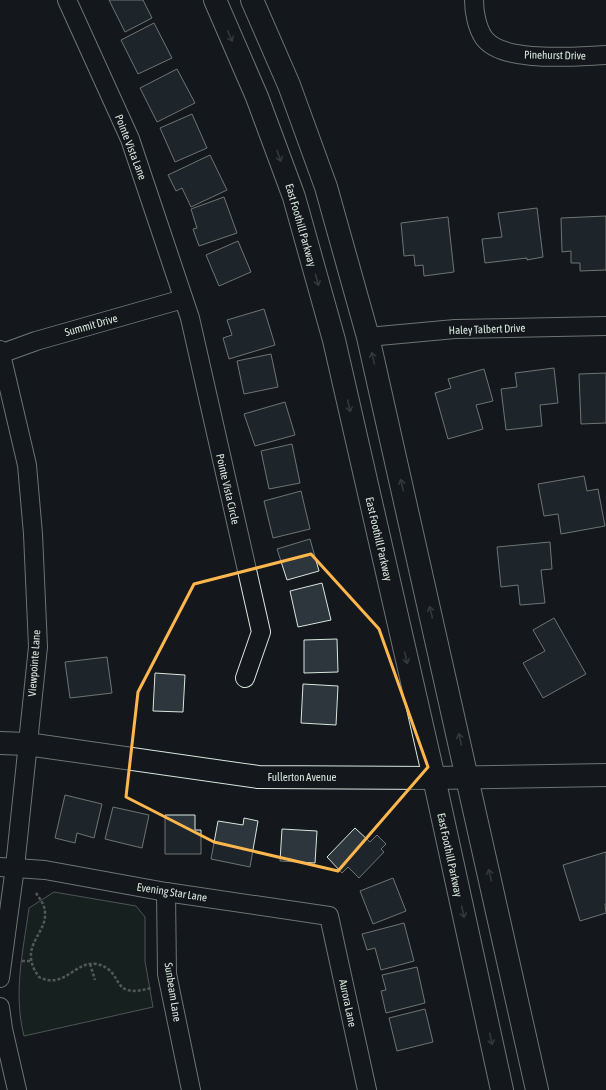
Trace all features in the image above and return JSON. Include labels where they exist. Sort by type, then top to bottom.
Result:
[{"type":"main road","name":"East Foothill Parkway","points":[[215,0],[257,97],[294,197],[334,340],[434,778],[502,1090]]},
{"type":"main road","points":[[252,0],[289,85],[326,187],[368,337],[468,777],[537,1090]]},
{"type":"main road","name":"Fullerton Avenue","points":[[0,744],[27,744],[258,777],[434,778],[606,775]]},
{"type":"street","name":"Pointe Vista Lane","points":[[66,0],[130,139],[183,299]]},
{"type":"street","name":"Pinehurst Drive","points":[[474,0],[474,14],[484,38],[502,51],[524,56],[606,55]]},
{"type":"street","name":"Summit Drive","points":[[0,353],[183,299]]},
{"type":"street","name":"Pointe Vista Circle","points":[[183,299],[190,318],[261,632],[245,678]]},
{"type":"street","name":"Haley Talbert Drive","points":[[368,337],[455,330],[606,326]]},
{"type":"street","name":"Viewpointe Lane","points":[[0,353],[27,465],[33,534],[38,647],[27,744],[8,867],[0,978]]},
{"type":"street","name":"Evening Star Lane","points":[[8,867],[44,870],[166,892],[329,916]]},
{"type":"street","name":"Sunbeam Lane","points":[[166,892],[168,974],[191,1090]]},
{"type":"street","name":"Aurora Lane","points":[[329,916],[367,1090]]},
{"type":"street","points":[[0,1006],[2,1030],[17,1090]]},
{"type":"path","points":[[36,893],[45,912],[43,923],[32,944],[32,961],[39,977],[51,980],[65,977],[82,966],[98,964],[111,972],[123,989],[128,991],[142,991],[152,988]]},
{"type":"path","points":[[19,960],[32,961]]},
{"type":"path","points":[[90,964],[95,980]]},
{"type":"highlighted area","points":[[311,554],[379,629],[428,767],[338,871],[214,842],[126,797],[138,692],[194,584]]},
{"type":"green space","points":[[54,892],[136,906],[145,917],[145,961],[153,1007],[24,1036],[19,1004],[19,988],[29,908]]},
{"type":"building","points":[[109,0],[143,0],[152,18],[125,32]]},
{"type":"building","points":[[154,23],[172,58],[138,74],[121,40]]},
{"type":"building","points":[[177,69],[195,103],[157,122],[140,88]]},
{"type":"building","points":[[192,114],[207,148],[175,162],[160,128]]},
{"type":"building","points":[[210,155],[227,190],[191,207],[182,188],[176,191],[168,175]]},
{"type":"building","points":[[224,197],[237,233],[199,246],[193,229],[197,228],[191,209]]},
{"type":"building","points":[[537,208],[543,257],[527,260],[527,258],[485,263],[482,239],[502,237],[498,213]]},
{"type":"building","points":[[606,216],[606,270],[580,271],[580,263],[571,263],[571,251],[562,252],[561,218]]},
{"type":"building","points":[[448,217],[454,272],[424,276],[423,265],[415,266],[414,255],[404,256],[401,223]]},
{"type":"building","points":[[238,241],[251,272],[219,286],[206,255]]},
{"type":"building","points":[[264,309],[275,345],[229,359],[223,338],[232,335],[227,320]]},
{"type":"building","points":[[271,354],[278,387],[244,394],[237,361]]},
{"type":"building","points":[[554,368],[558,403],[540,405],[542,426],[506,430],[501,389],[517,387],[515,373]]},
{"type":"building","points":[[484,369],[493,401],[476,405],[483,429],[448,439],[435,393],[451,388],[448,379]]},
{"type":"building","points":[[606,373],[606,423],[581,424],[579,374]]},
{"type":"building","points":[[285,402],[295,435],[255,446],[244,414]]},
{"type":"building","points":[[292,444],[300,483],[269,489],[261,451]]},
{"type":"building","points":[[584,476],[587,491],[598,489],[605,526],[561,534],[558,514],[544,516],[538,484]]},
{"type":"building","points":[[301,491],[310,529],[273,538],[264,501]]},
{"type":"building","points":[[310,539],[319,571],[287,580],[277,549]]},
{"type":"building","points":[[550,542],[552,569],[541,570],[545,603],[520,605],[518,585],[501,587],[497,547]]},
{"type":"building","points":[[322,583],[331,620],[298,627],[290,591]]},
{"type":"building","points":[[554,618],[586,674],[543,698],[523,663],[545,651],[533,630]]},
{"type":"building","points":[[337,639],[338,672],[304,673],[304,640]]},
{"type":"building","points":[[107,657],[112,693],[70,698],[65,662]]},
{"type":"building","points":[[155,673],[185,675],[183,712],[153,711]]},
{"type":"building","points":[[303,684],[338,686],[336,725],[301,723]]},
{"type":"building","points":[[65,795],[102,804],[94,838],[77,833],[75,843],[55,838]]},
{"type":"building","points":[[113,807],[149,815],[142,848],[105,839]]},
{"type":"building","points":[[165,815],[195,815],[195,830],[201,830],[201,854],[165,854]]},
{"type":"building","points":[[244,818],[258,821],[250,867],[211,859],[218,821],[243,825]]},
{"type":"building","points":[[355,828],[370,842],[377,835],[386,844],[381,849],[384,852],[359,878],[348,867],[342,873],[327,857]]},
{"type":"building","points":[[282,829],[317,831],[315,863],[280,861]]},
{"type":"building","points":[[606,852],[606,913],[580,921],[563,865]]},
{"type":"building","points":[[393,878],[406,911],[373,924],[360,891]]},
{"type":"building","points":[[404,923],[414,961],[381,970],[375,948],[367,950],[362,934]]},
{"type":"building","points":[[417,967],[425,1003],[386,1013],[381,991],[386,990],[382,975]]},
{"type":"building","points":[[425,1009],[433,1042],[397,1051],[389,1018]]}]
